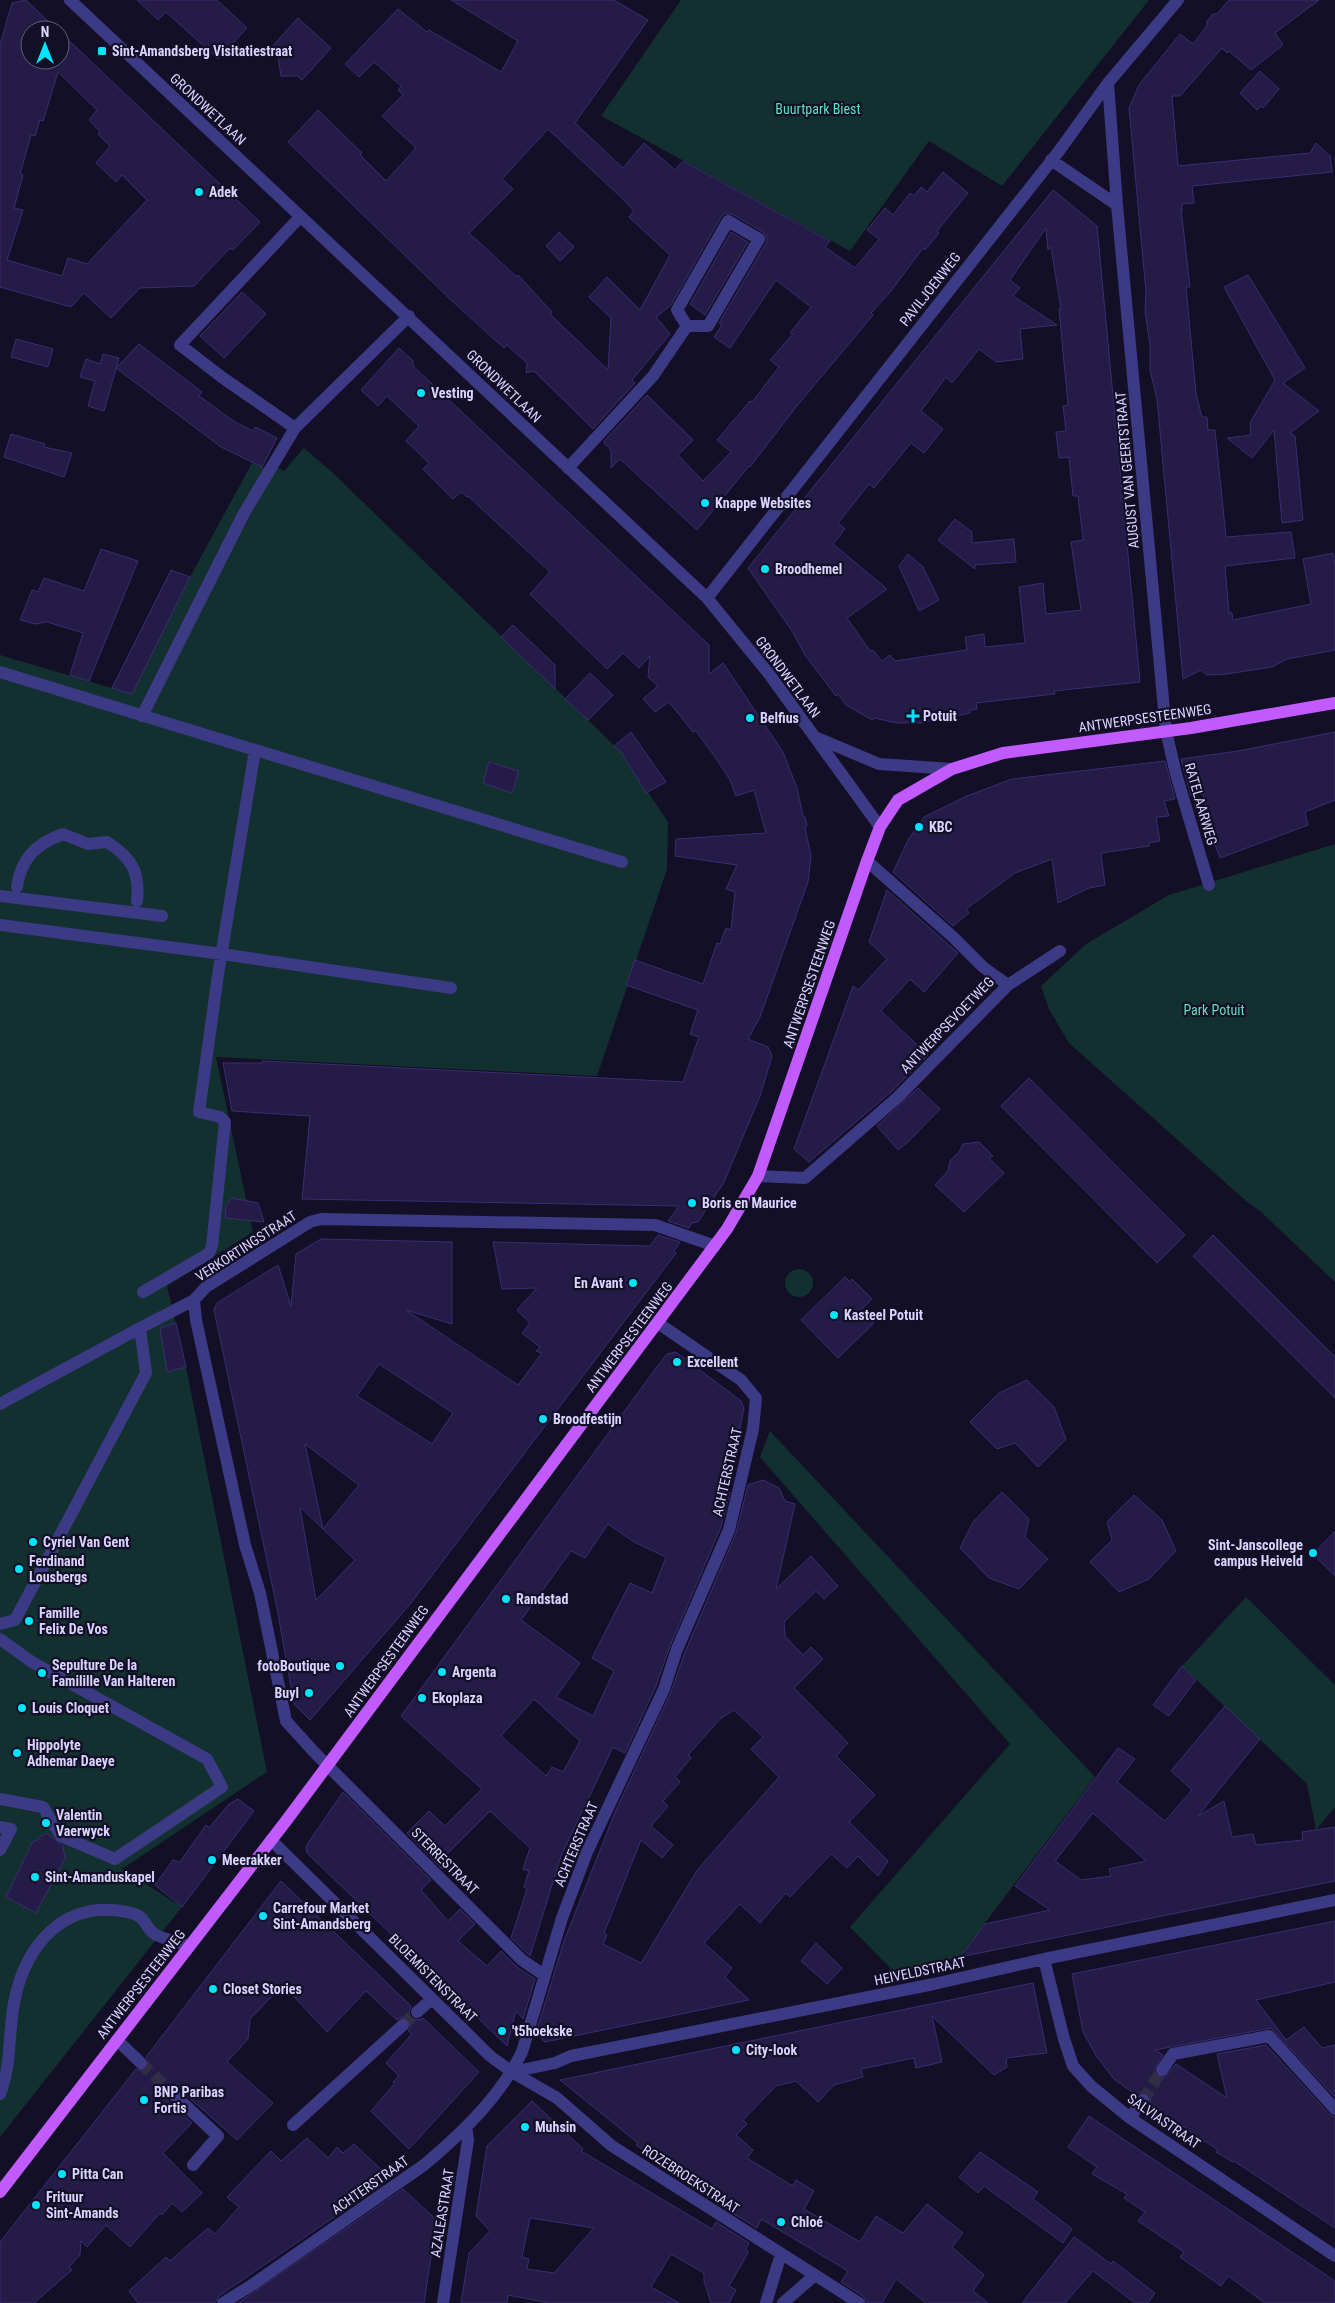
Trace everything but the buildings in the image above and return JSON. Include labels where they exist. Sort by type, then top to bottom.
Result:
[{"type":"main road","name":"ANTWERPSESTEENWEG","points":[[0,2192],[328,1765],[493,1541],[715,1246],[758,1176],[867,861],[880,827],[898,800],[952,769],[1003,753],[1166,731],[1335,703]]},
{"type":"street","name":"GRONDWETLAAN","points":[[70,0],[300,217],[409,316],[707,598],[769,674],[880,827]]},
{"type":"street","name":"PAVILJOENWEG","points":[[707,598],[1051,160],[1108,83],[1178,0]]},
{"type":"street","name":"AUGUST VAN GEERTSTRAAT","points":[[1108,83],[1117,205],[1166,731]]},
{"type":"street","points":[[1051,160],[1117,205]]},
{"type":"street","points":[[295,428],[223,378],[180,345],[300,217]]},
{"type":"street","points":[[728,221],[759,239],[708,326],[687,326],[678,310],[728,221]]},
{"type":"street","points":[[142,716],[244,513],[295,428],[409,316]]},
{"type":"street","points":[[568,468],[653,376],[687,326]]},
{"type":"street","points":[[0,672],[622,862]]},
{"type":"street","name":"RATELAARWEG","points":[[1166,731],[1176,774],[1209,885]]},
{"type":"street","points":[[815,737],[879,764],[952,769]]},
{"type":"street","points":[[143,1292],[200,1258],[212,1246],[225,1122],[220,1118],[199,1112],[255,750]]},
{"type":"street","points":[[16,893],[24,861],[33,849],[63,834],[88,844],[108,842],[118,849],[134,869],[138,881],[136,908]]},
{"type":"street","name":"ANTWERPSEVOETWEG","points":[[758,1176],[805,1178],[897,1098],[1008,985],[983,967],[953,937],[867,861]]},
{"type":"street","points":[[0,896],[16,893],[67,919],[222,954],[451,988]]},
{"type":"street","points":[[0,925],[67,919],[136,908],[162,916]]},
{"type":"street","points":[[1008,985],[1060,952]]},
{"type":"street","name":"VERKORTINGSTRAAT","points":[[328,1765],[286,1722],[260,1593],[243,1536],[196,1320],[194,1300],[206,1287],[310,1222],[321,1219],[655,1225],[715,1246]]},
{"type":"street","points":[[0,1404],[194,1300]]},
{"type":"street","name":"ACHTERSTRAAT","points":[[223,2303],[258,2281],[424,2165],[466,2127],[512,2072],[522,2052],[544,1975],[586,1852],[664,1689],[677,1649],[729,1530],[753,1429],[756,1398],[741,1380],[658,1323]]},
{"type":"street","points":[[0,1624],[15,1620],[146,1373],[140,1328]]},
{"type":"street","points":[[0,1639],[32,1662],[207,1759],[222,1788],[114,1859],[61,1836],[43,1807],[0,1799]]},
{"type":"street","name":"STERRESTRAAT","points":[[328,1765],[522,1960],[544,1975]]},
{"type":"street","points":[[0,1827],[11,1829],[0,1850]]},
{"type":"street","name":"BLOEMISTENSTRAAT","points":[[271,1840],[490,2056],[512,2072]]},
{"type":"street","name":"HEIVELDSTRAAT","points":[[512,2072],[556,2063],[571,2056],[934,1984],[1044,1959],[1335,1900]]},
{"type":"street","points":[[0,2094],[7,2076],[14,2005],[19,1983],[27,1964],[46,1934],[67,1919],[93,1910],[119,1912],[144,1918],[154,1933],[189,1946]]},
{"type":"street","name":"SALVIASTRAAT","points":[[1044,1959],[1064,2039],[1073,2066],[1091,2086],[1130,2118],[1335,2256]]},
{"type":"street","points":[[417,2012],[432,1999]]},
{"type":"street","points":[[293,2126],[403,2026]]},
{"type":"street","points":[[1162,2070],[1172,2054],[1269,2036],[1335,2109]]},
{"type":"street","points":[[117,2040],[141,2063]]},
{"type":"street","name":"ROZEBROEKSTRAAT","points":[[512,2072],[557,2098],[612,2146],[859,2303]]},
{"type":"street","points":[[171,2092],[218,2136],[193,2165]]},
{"type":"street","points":[[1130,2118],[1143,2100]]},
{"type":"street","name":"AZALEASTRAAT","points":[[443,2303],[468,2140],[466,2127]]},
{"type":"street","points":[[766,2303],[781,2254]]},
{"type":"street","points":[[783,2303],[814,2275]]},
{"type":"green space","name":"Buurtpark Biest","points":[[681,0],[1149,0],[1002,186],[929,141],[850,251],[601,116]]},
{"type":"green space","points":[[304,448],[334,474],[622,753],[668,822],[667,869],[597,1076],[216,1057],[253,1232],[167,1286],[186,1367],[267,1772],[122,1869],[182,1907],[0,2137],[0,655],[132,694],[190,577],[252,463],[265,468],[273,465],[284,471]]},
{"type":"green space","name":"Park Potuit","points":[[1335,844],[1335,1282],[1260,1211],[1246,1201],[1069,1043],[1049,1009],[1041,986],[1086,944],[1169,895]]},
{"type":"green space","points":[[799,1269],[809,1273],[813,1283],[809,1293],[799,1297],[789,1293],[785,1283],[789,1273]]},
{"type":"green space","points":[[770,1431],[1095,1777],[964,1951],[968,1955],[895,1973],[850,1927],[1010,1744],[760,1457]]},
{"type":"green space","points":[[1246,1597],[1335,1685],[1335,1807],[1316,1830],[1307,1784],[1182,1666]]},
{"type":"tunnel","points":[[403,2025],[417,2012]]},
{"type":"tunnel","points":[[141,2063],[171,2092]]},
{"type":"tunnel","points":[[1143,2100],[1162,2070]]},
{"type":"place","name":"Sint-Amandsberg Visitatiestraat","points":[[102,51]]},
{"type":"place","name":"Adek","points":[[199,192]]},
{"type":"place","name":"Vesting","points":[[421,393]]},
{"type":"place","name":"Knappe Websites","points":[[705,503]]},
{"type":"place","name":"Broodhemel","points":[[765,569]]},
{"type":"place","name":"Potuit","points":[[913,716]]},
{"type":"place","name":"Belfius","points":[[750,718]]},
{"type":"place","name":"KBC","points":[[919,827]]},
{"type":"place","name":"Boris en Maurice","points":[[692,1203]]},
{"type":"place","name":"En Avant","points":[[633,1283]]},
{"type":"place","name":"Kasteel Potuit","points":[[834,1315]]},
{"type":"place","name":"Excellent","points":[[677,1362]]},
{"type":"place","name":"Broodfestijn","points":[[543,1419]]},
{"type":"place","name":"Cyriel Van Gent","points":[[33,1542]]},
{"type":"place","name":"Sint-Janscollege campus Heiveld","points":[[1313,1553]]},
{"type":"place","name":"Ferdinand Lousbergs","points":[[19,1569]]},
{"type":"place","name":"Randstad","points":[[506,1599]]},
{"type":"place","name":"Famille Felix De Vos","points":[[29,1621]]},
{"type":"place","name":"fotoBoutique","points":[[340,1666]]},
{"type":"place","name":"Argenta","points":[[442,1672]]},
{"type":"place","name":"Sepulture De la Familille Van Halteren","points":[[42,1673]]},
{"type":"place","name":"Buyl","points":[[309,1693]]},
{"type":"place","name":"Ekoplaza","points":[[422,1698]]},
{"type":"place","name":"Louis Cloquet","points":[[22,1708]]},
{"type":"place","name":"Hippolyte Adhemar Daeye","points":[[17,1753]]},
{"type":"place","name":"Valentin Vaerwyck","points":[[46,1823]]},
{"type":"place","name":"Meerakker","points":[[212,1860]]},
{"type":"place","name":"Sint-Amanduskapel","points":[[35,1877]]},
{"type":"place","name":"Carrefour Market Sint-Amandsberg","points":[[263,1916]]},
{"type":"place","name":"Closet Stories","points":[[213,1989]]},
{"type":"place","name":"'t5hoekske","points":[[502,2031]]},
{"type":"place","name":"City-look","points":[[736,2050]]},
{"type":"place","name":"BNP Paribas Fortis","points":[[144,2100]]},
{"type":"place","name":"Muhsin","points":[[525,2127]]},
{"type":"place","name":"Pitta Can","points":[[62,2174]]},
{"type":"place","name":"Frituur Sint-Amands","points":[[36,2205]]},
{"type":"place","name":"Chloé","points":[[781,2222]]}]
